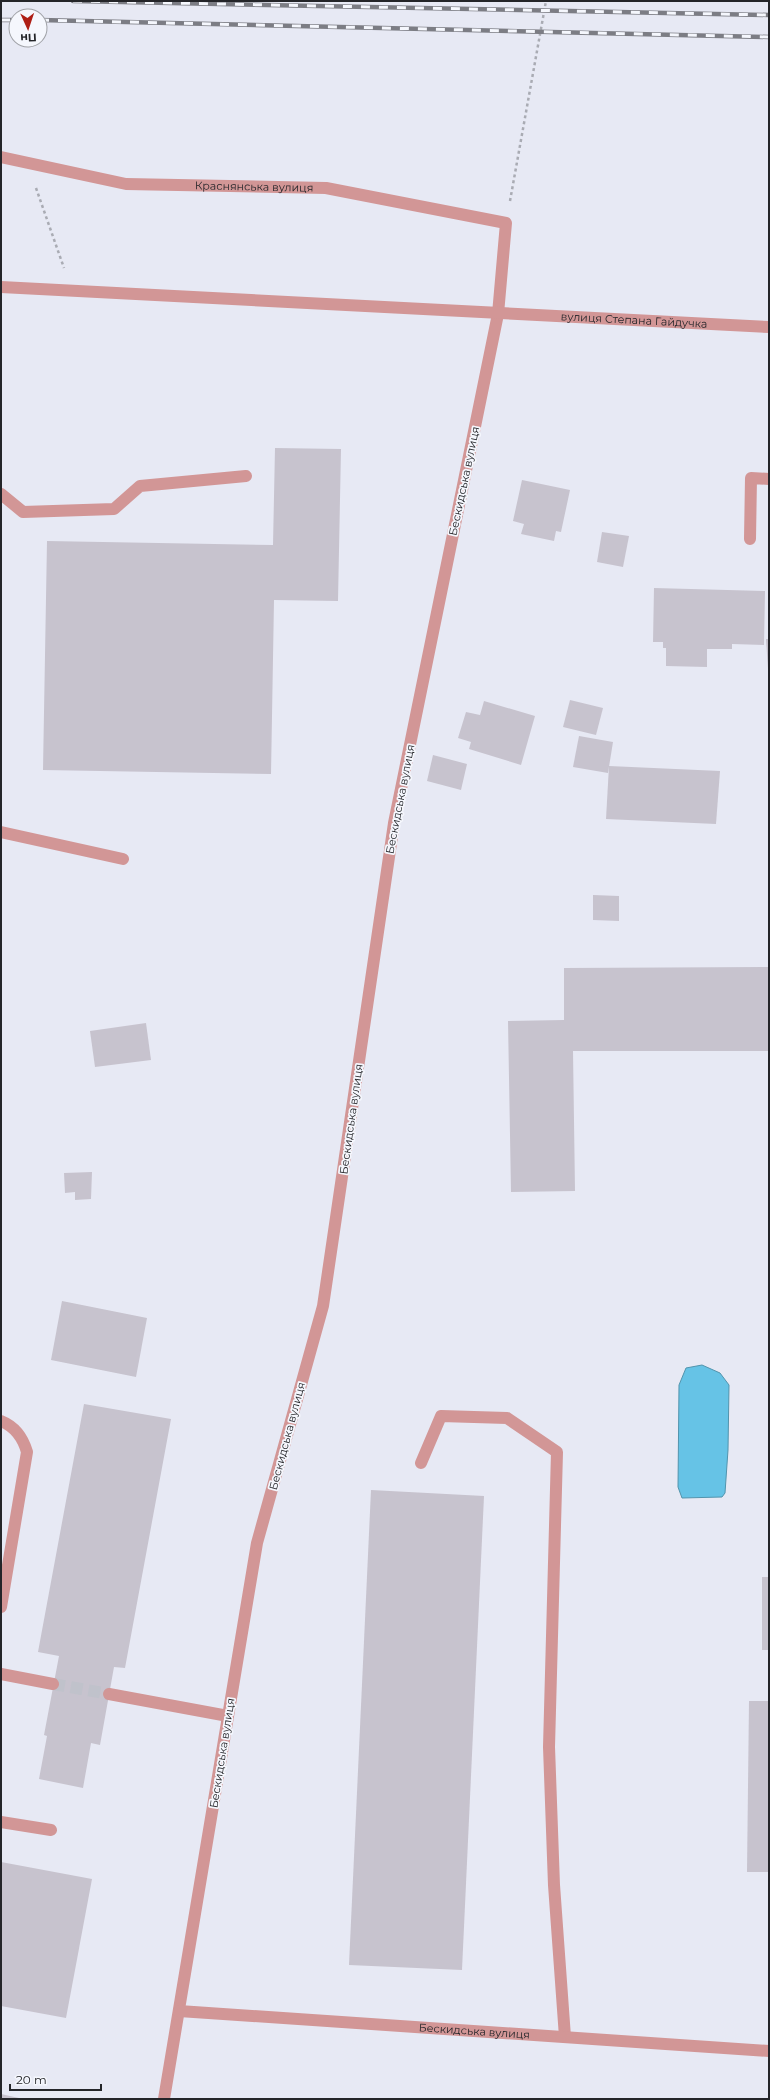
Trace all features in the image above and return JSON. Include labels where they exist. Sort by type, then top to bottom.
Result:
[{"type":"street","name":"Краснянська вулиця","points":[[1,157],[126,184],[326,188],[506,223]]},
{"type":"street","name":"Бескидська вулиця","points":[[164,2099],[257,1543],[323,1306],[394,823],[498,314],[506,223]]},
{"type":"street","name":"вулиця Степана Гайдучка","points":[[1,287],[769,327]]},
{"type":"street","points":[[1,494],[23,512],[114,509],[140,486],[246,476]]},
{"type":"street","points":[[750,539],[751,478],[769,479]]},
{"type":"street","points":[[1,832],[123,859]]},
{"type":"street","points":[[421,1463],[441,1416],[507,1418],[557,1452],[548,1747],[554,1885],[565,2037]]},
{"type":"street","points":[[1,1421],[14,1428],[20,1435],[26,1452],[1,1607]]},
{"type":"street","points":[[1,1674],[53,1684]]},
{"type":"street","points":[[109,1694],[228,1716]]},
{"type":"street","points":[[1,1822],[51,1830]]},
{"type":"street","name":"Бескидська вулиця","points":[[179,2011],[769,2051]]},
{"type":"path","points":[[506,223],[546,1]]},
{"type":"path","points":[[27,163],[72,291]]},
{"type":"water","points":[[702,1365],[720,1373],[729,1385],[728,1450],[725,1493],[722,1497],[682,1498],[678,1487],[679,1385],[686,1368]]},
{"type":"building","points":[[275,448],[341,449],[338,601],[274,600],[271,774],[43,770],[47,541],[273,545]]},
{"type":"building","points":[[522,480],[570,490],[561,532],[556,531],[554,541],[521,534],[524,524],[513,521]]},
{"type":"building","points":[[602,532],[629,536],[623,567],[597,562]]},
{"type":"building","points":[[654,588],[765,591],[764,645],[732,644],[732,649],[707,649],[707,667],[666,666],[666,648],[663,648],[663,642],[653,642]]},
{"type":"building","points":[[766,639],[769,639],[769,669],[768,669]]},
{"type":"building","points":[[570,700],[603,708],[596,735],[563,727]]},
{"type":"building","points":[[484,701],[535,716],[521,765],[469,749],[471,742],[458,738],[466,712],[480,715]]},
{"type":"building","points":[[579,736],[613,742],[608,773],[573,767]]},
{"type":"building","points":[[433,755],[467,764],[461,790],[427,781]]},
{"type":"building","points":[[609,766],[720,771],[716,824],[606,819]]},
{"type":"building","points":[[593,895],[619,896],[619,921],[593,920]]},
{"type":"building","points":[[769,967],[769,1051],[573,1051],[575,1191],[511,1192],[508,1021],[564,1020],[564,968]]},
{"type":"building","points":[[146,1023],[151,1060],[95,1067],[90,1031]]},
{"type":"building","points":[[92,1172],[91,1199],[75,1200],[75,1192],[65,1193],[64,1173]]},
{"type":"building","points":[[62,1301],[147,1318],[136,1377],[51,1360]]},
{"type":"building","points":[[84,1404],[171,1419],[125,1668],[114,1667],[100,1745],[91,1743],[83,1788],[39,1779],[47,1736],[44,1735],[59,1656],[38,1652]]},
{"type":"building","points":[[371,1490],[484,1496],[462,1970],[349,1965]]},
{"type":"building","points":[[762,1577],[769,1577],[769,1650],[762,1650]]},
{"type":"building","points":[[749,1701],[769,1701],[769,1872],[747,1872]]},
{"type":"building","points":[[1,1862],[92,1879],[66,2018],[1,2006]]},
{"type":"building","points":[[1,2094],[19,2098],[19,2099],[1,2099]]},
{"type":"tunnel","points":[[53,1684],[109,1694]]},
{"type":"railway","points":[[73,1],[769,15]]},
{"type":"railway","points":[[1,20],[8,20]]},
{"type":"railway","points":[[48,20],[769,37]]}]
